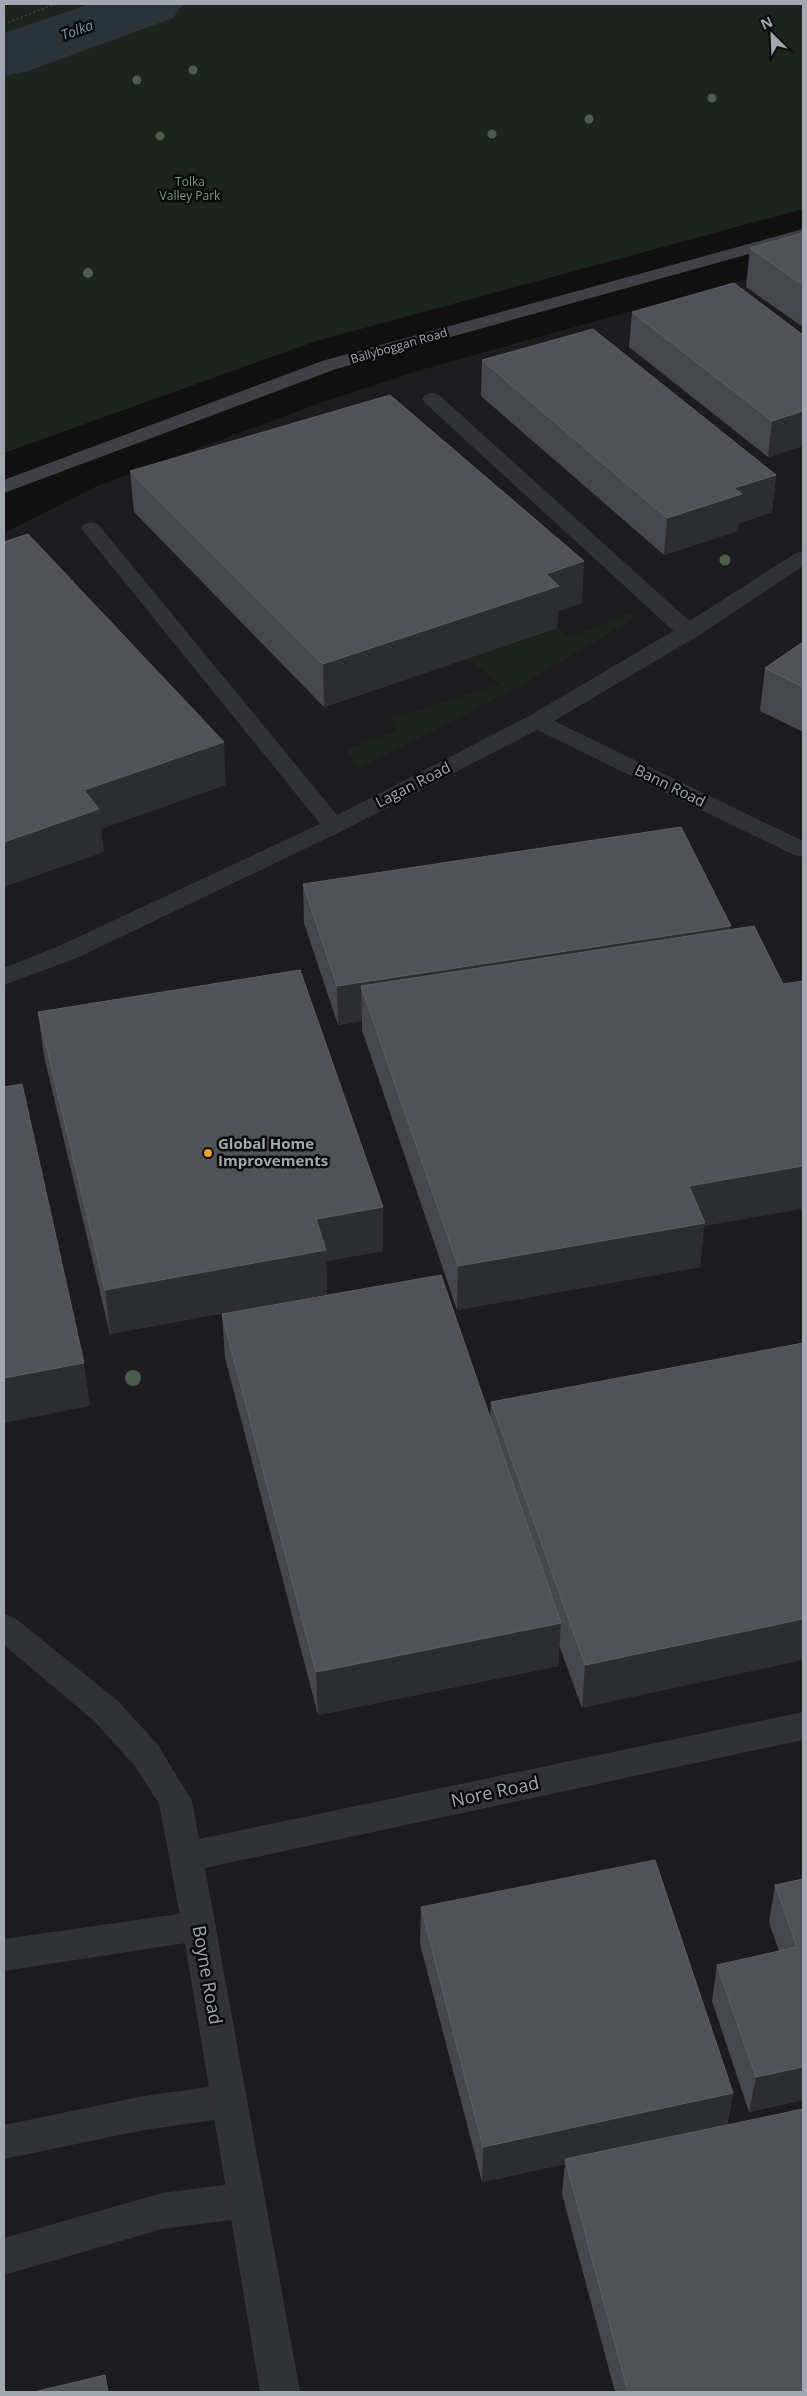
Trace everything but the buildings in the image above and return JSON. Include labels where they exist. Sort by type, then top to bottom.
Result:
[{"type":"street","name":"Ballyboggan Road","points":[[4,487],[329,365],[803,234]]},
{"type":"street","points":[[432,399],[688,632]]},
{"type":"street","points":[[91,528],[334,826]]},
{"type":"street","name":"Lagan Road","points":[[4,977],[68,952],[334,826],[538,721],[688,632],[803,557]]},
{"type":"street","name":"Bann Road","points":[[538,721],[803,850]]},
{"type":"street","name":"Boyne Road","points":[[4,1627],[106,1711],[146,1755],[175,1801],[199,1926],[280,2392]]},
{"type":"street","name":"Nore Road","points":[[186,1857],[803,1726]]},
{"type":"street","points":[[4,1955],[199,1926]]},
{"type":"street","points":[[4,2142],[144,2114],[229,2100]]},
{"type":"street","points":[[4,2257],[162,2210],[246,2200]]},
{"type":"path","points":[[4,24],[55,4]]},
{"type":"shaded area","points":[[803,263],[803,2392],[4,2392],[4,533],[97,486],[320,403],[417,371]]},
{"type":"green space","name":"Tolka Valley Park","points":[[4,4],[803,4],[803,209],[316,341],[4,453]]},
{"type":"green space","points":[[630,613],[635,618],[513,690],[360,768],[345,750],[396,731],[390,719],[500,684],[467,659],[557,628],[569,637]]},
{"type":"waterway","name":"Tolka","points":[[4,56],[150,4]]},
{"type":"place","name":"Global Home Improvements","points":[[208,1153]]}]
